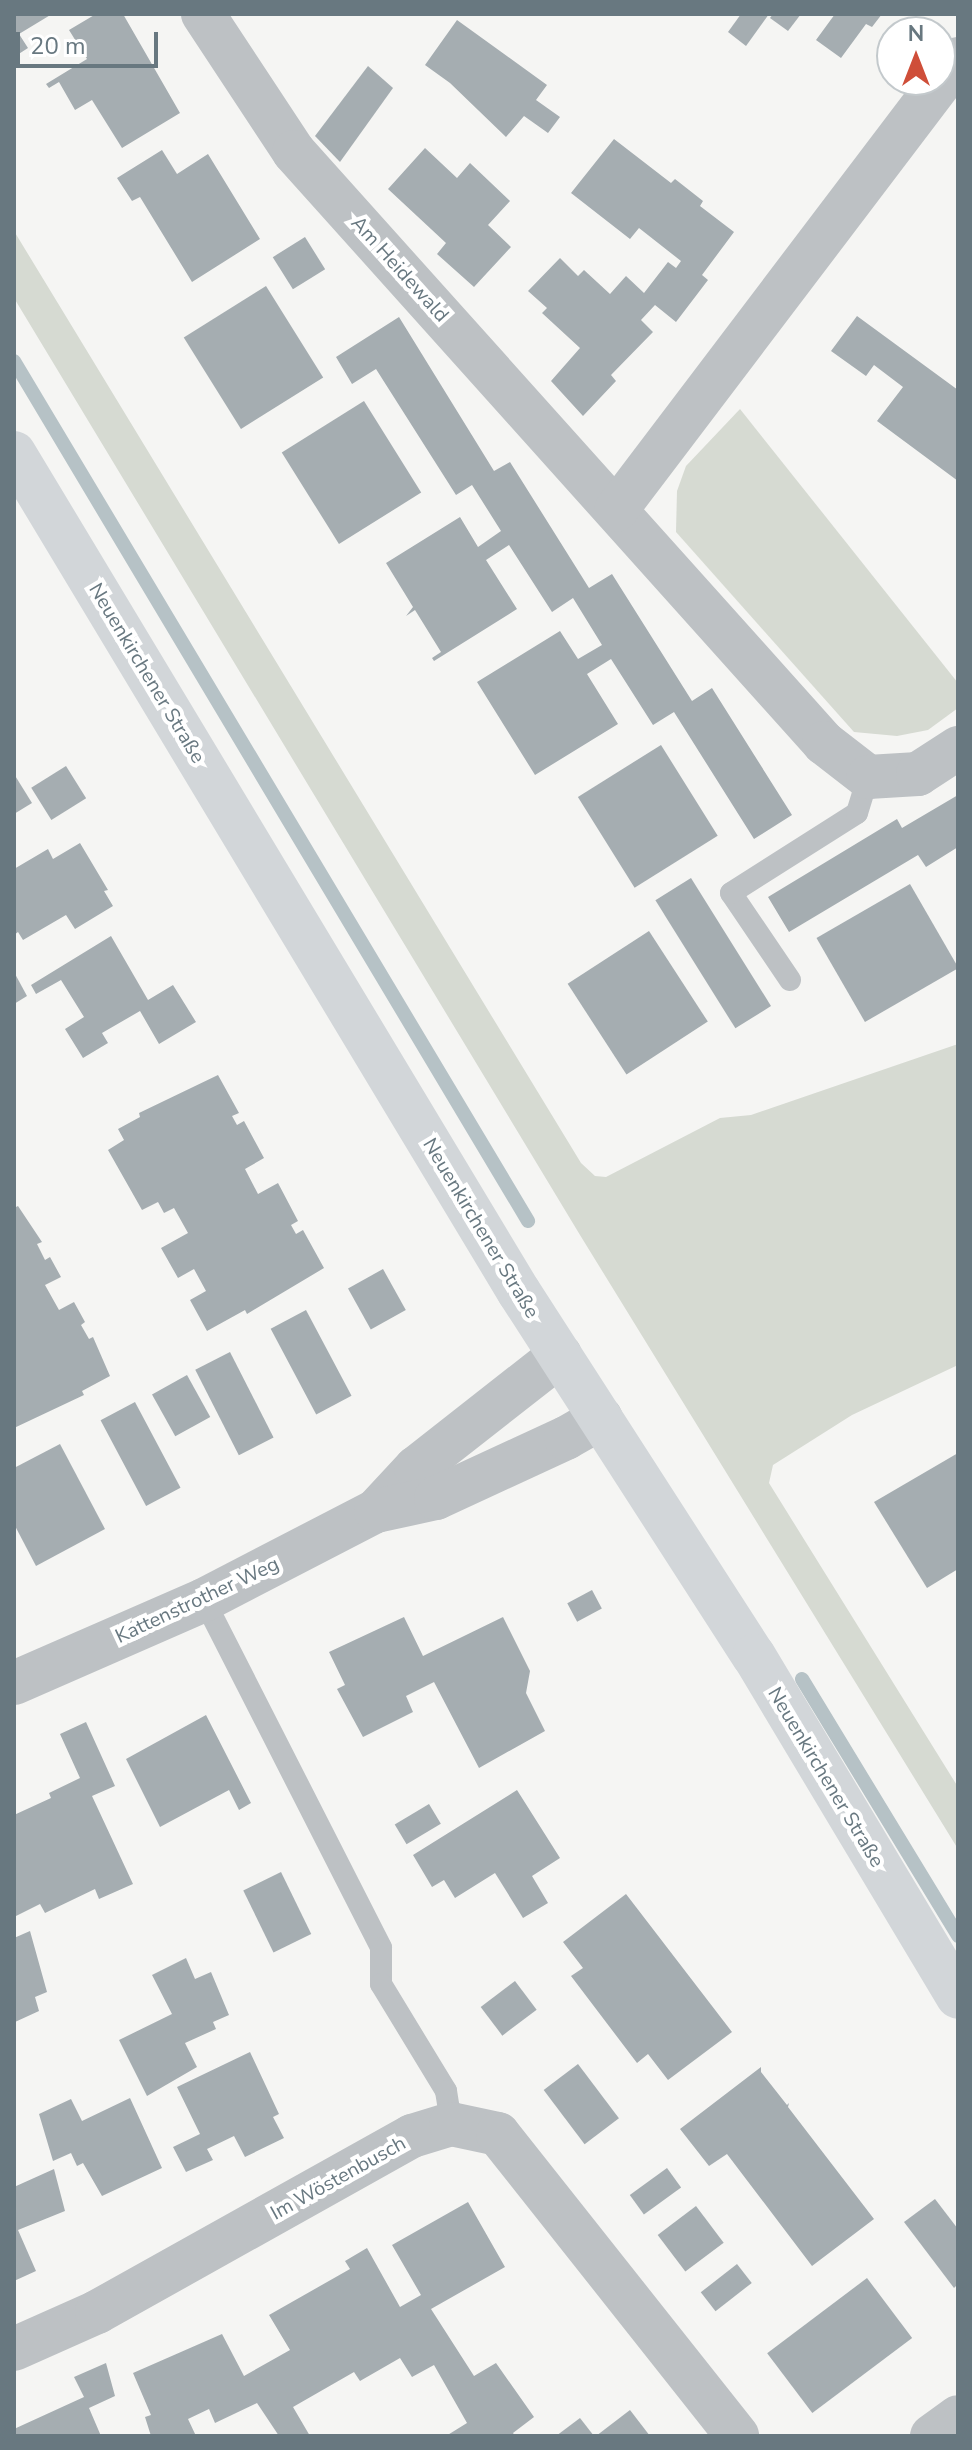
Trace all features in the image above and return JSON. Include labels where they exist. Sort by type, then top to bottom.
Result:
[{"type":"main road","name":"Neuenkirchener Straße","points":[[14,453],[560,1355],[754,1656],[958,1997]]},
{"type":"street","name":"Am Heidewald","points":[[203,14],[294,152],[824,743],[868,777]]},
{"type":"street","points":[[616,510],[958,59]]},
{"type":"street","points":[[868,777],[918,774],[958,748]]},
{"type":"street","name":"Kattenstrother Weg","points":[[376,1511],[416,1468],[560,1355]]},
{"type":"street","name":"Kattenstrother Weg","points":[[14,1683],[204,1600],[376,1511],[436,1498],[566,1438],[601,1418]]},
{"type":"street","name":"Im Wöstenbusch","points":[[14,2349],[97,2312],[412,2136],[451,2124],[498,2134],[737,2436]]},
{"type":"street","points":[[932,2436],[958,2417]]},
{"type":"lane","points":[[790,980],[731,893],[857,813],[868,777]]},
{"type":"lane","points":[[204,1600],[381,1948],[381,1984],[446,2091],[451,2124]]},
{"type":"shaded area","points":[[14,231],[581,1163],[595,1176],[606,1177],[720,1118],[751,1115],[958,1044],[958,1365],[852,1415],[773,1465],[769,1483],[958,1787],[958,1849],[580,1235],[14,298]]},
{"type":"shaded area","points":[[740,409],[958,683],[958,708],[928,730],[897,736],[854,732],[676,532],[677,491],[686,466]]},
{"type":"building","points":[[14,14],[52,14],[19,34],[28,48],[14,57]]},
{"type":"building","points":[[96,14],[123,14],[180,113],[122,148],[92,100],[75,110],[59,82],[49,88],[46,84],[87,59],[69,30]]},
{"type":"building","points":[[741,14],[769,14],[746,46],[728,32]]},
{"type":"building","points":[[773,14],[801,14],[788,31],[770,18]]},
{"type":"building","points":[[835,14],[882,14],[876,16],[872,27],[866,24],[841,58],[816,40]]},
{"type":"building","points":[[457,20],[547,85],[536,100],[560,117],[548,133],[524,116],[506,137],[450,83],[425,65]]},
{"type":"building","points":[[368,66],[393,88],[340,162],[315,136]]},
{"type":"building","points":[[614,139],[671,183],[675,179],[703,201],[700,206],[734,232],[702,275],[708,280],[676,322],[655,305],[641,320],[653,332],[611,375],[616,381],[583,416],[551,381],[580,348],[542,313],[547,308],[528,291],[560,258],[578,276],[584,270],[610,294],[626,276],[644,293],[668,262],[676,268],[681,261],[639,228],[630,239],[571,193]]},
{"type":"building","points":[[425,148],[457,178],[470,163],[510,201],[488,225],[511,247],[474,287],[437,254],[446,243],[388,189]]},
{"type":"building","points":[[162,150],[177,174],[208,154],[260,239],[192,282],[140,197],[132,201],[117,178]]},
{"type":"building","points":[[305,237],[325,269],[293,289],[273,257]]},
{"type":"building","points":[[266,286],[323,378],[241,429],[184,337]]},
{"type":"building","points":[[857,316],[958,390],[958,481],[877,421],[903,387],[874,365],[866,376],[831,351]]},
{"type":"building","points":[[399,317],[494,471],[510,462],[589,588],[612,574],[692,701],[712,688],[792,815],[754,839],[674,712],[653,725],[611,659],[587,674],[618,724],[535,775],[477,682],[560,631],[578,659],[602,645],[573,598],[552,612],[509,545],[486,560],[517,609],[434,661],[432,658],[441,652],[415,610],[406,616],[413,607],[386,563],[460,517],[478,547],[501,531],[472,485],[456,495],[376,369],[352,384],[336,357]]},
{"type":"building","points":[[364,401],[421,493],[339,544],[282,452]]},
{"type":"building","points":[[661,745],[718,836],[635,888],[578,797]]},
{"type":"building","points":[[66,766],[86,798],[51,820],[31,788]]},
{"type":"building","points":[[14,774],[32,803],[14,814]]},
{"type":"building","points":[[958,795],[958,847],[926,867],[918,855],[789,932],[768,897],[897,819],[902,828]]},
{"type":"building","points":[[80,843],[108,890],[104,891],[113,906],[75,929],[66,915],[23,940],[18,932],[14,935],[14,869],[48,849],[53,859]]},
{"type":"building","points":[[691,878],[771,1006],[735,1028],[655,900]]},
{"type":"building","points":[[910,884],[958,968],[865,1022],[816,938]]},
{"type":"building","points":[[649,931],[708,1022],[626,1074],[568,984]]},
{"type":"building","points":[[111,936],[148,1000],[173,985],[196,1022],[159,1044],[140,1011],[102,1033],[108,1043],[83,1058],[65,1029],[84,1017],[61,980],[36,994],[31,985]]},
{"type":"building","points":[[14,972],[27,996],[14,1004]]},
{"type":"building","points":[[218,1075],[239,1113],[232,1116],[237,1125],[244,1121],[264,1158],[245,1169],[258,1194],[278,1183],[298,1221],[291,1225],[296,1234],[303,1230],[324,1268],[247,1314],[245,1310],[207,1331],[190,1300],[206,1291],[194,1269],[178,1278],[161,1248],[188,1233],[174,1208],[164,1213],[158,1202],[142,1210],[108,1150],[124,1140],[118,1129],[140,1117],[139,1113]]},
{"type":"building","points":[[18,1206],[42,1242],[37,1244],[45,1260],[50,1257],[61,1277],[45,1285],[59,1310],[74,1302],[85,1322],[81,1325],[89,1339],[93,1337],[110,1376],[82,1391],[84,1395],[14,1428],[14,1208]]},
{"type":"building","points":[[383,1269],[406,1310],[371,1329],[348,1288]]},
{"type":"building","points":[[306,1310],[352,1396],[316,1414],[271,1329]]},
{"type":"building","points":[[230,1352],[274,1438],[239,1455],[195,1370]]},
{"type":"building","points":[[187,1375],[210,1417],[175,1436],[152,1394]]},
{"type":"building","points":[[135,1402],[181,1488],[146,1506],[101,1420]]},
{"type":"building","points":[[60,1444],[105,1529],[36,1566],[14,1524],[14,1468]]},
{"type":"building","points":[[958,1453],[958,1569],[927,1588],[874,1502]]},
{"type":"building","points":[[592,1590],[602,1609],[577,1622],[567,1603]]},
{"type":"building","points":[[404,1617],[423,1656],[503,1617],[530,1671],[526,1693],[545,1731],[479,1768],[434,1682],[406,1696],[413,1712],[363,1737],[337,1689],[345,1685],[329,1652]]},
{"type":"building","points":[[206,1715],[251,1803],[239,1810],[229,1790],[160,1827],[126,1759]]},
{"type":"building","points":[[86,1722],[115,1786],[92,1796],[133,1884],[99,1899],[95,1889],[45,1913],[40,1904],[14,1917],[14,1815],[51,1798],[49,1793],[80,1778],[60,1734]]},
{"type":"building","points":[[517,1790],[560,1858],[532,1876],[548,1903],[523,1918],[495,1873],[455,1898],[444,1880],[432,1887],[413,1855]]},
{"type":"building","points":[[429,1804],[441,1824],[407,1844],[395,1825]]},
{"type":"building","points":[[281,1872],[311,1934],[273,1952],[243,1890]]},
{"type":"building","points":[[626,1894],[732,2032],[668,2080],[648,2054],[637,2063],[571,1976],[583,1968],[563,1942]]},
{"type":"building","points":[[30,1931],[47,1992],[35,1997],[39,2011],[15,2022],[14,1938]]},
{"type":"building","points":[[186,1958],[195,1979],[211,1972],[229,2015],[213,2022],[216,2029],[185,2043],[197,2067],[147,2096],[119,2040],[172,2014],[152,1975]]},
{"type":"building","points":[[515,1981],[537,2010],[502,2036],[481,2007]]},
{"type":"building","points":[[250,2052],[279,2114],[273,2117],[284,2138],[245,2157],[234,2136],[207,2149],[213,2160],[186,2172],[173,2147],[200,2134],[177,2087]]},
{"type":"building","points":[[578,2064],[619,2118],[585,2144],[544,2090]]},
{"type":"building","points":[[761,2067],[761,2072],[787,2105],[789,2103],[788,2107],[874,2219],[812,2266],[727,2154],[709,2166],[680,2129]]},
{"type":"building","points":[[130,2098],[162,2168],[102,2196],[83,2163],[77,2166],[71,2153],[53,2161],[39,2114],[71,2099],[82,2121]]},
{"type":"building","points":[[667,2168],[681,2187],[644,2214],[630,2195]]},
{"type":"building","points":[[54,2169],[65,2211],[18,2230],[36,2271],[14,2281],[14,2187]]},
{"type":"building","points":[[935,2199],[958,2229],[958,2284],[954,2288],[904,2222]]},
{"type":"building","points":[[468,2202],[505,2267],[431,2309],[474,2376],[496,2363],[534,2417],[513,2433],[515,2436],[446,2436],[467,2423],[434,2365],[412,2377],[400,2358],[360,2381],[354,2372],[293,2407],[310,2436],[279,2436],[257,2403],[215,2423],[209,2409],[188,2419],[196,2436],[151,2436],[145,2417],[151,2415],[133,2373],[222,2334],[244,2376],[290,2350],[269,2315],[350,2269],[345,2261],[367,2248],[400,2307],[421,2295],[392,2245]]},
{"type":"building","points":[[696,2206],[724,2243],[685,2272],[658,2235]]},
{"type":"building","points":[[737,2264],[752,2283],[716,2311],[701,2292]]},
{"type":"building","points":[[867,2278],[912,2338],[812,2413],[767,2353]]},
{"type":"building","points":[[106,2363],[115,2396],[89,2408],[101,2436],[14,2436],[14,2429],[84,2397],[74,2377]]},
{"type":"building","points":[[630,2410],[650,2436],[596,2436]]},
{"type":"building","points":[[580,2418],[594,2436],[556,2436]]},
{"type":"waterway","points":[[14,361],[528,1221]]},
{"type":"waterway","points":[[802,1679],[958,1936]]}]
